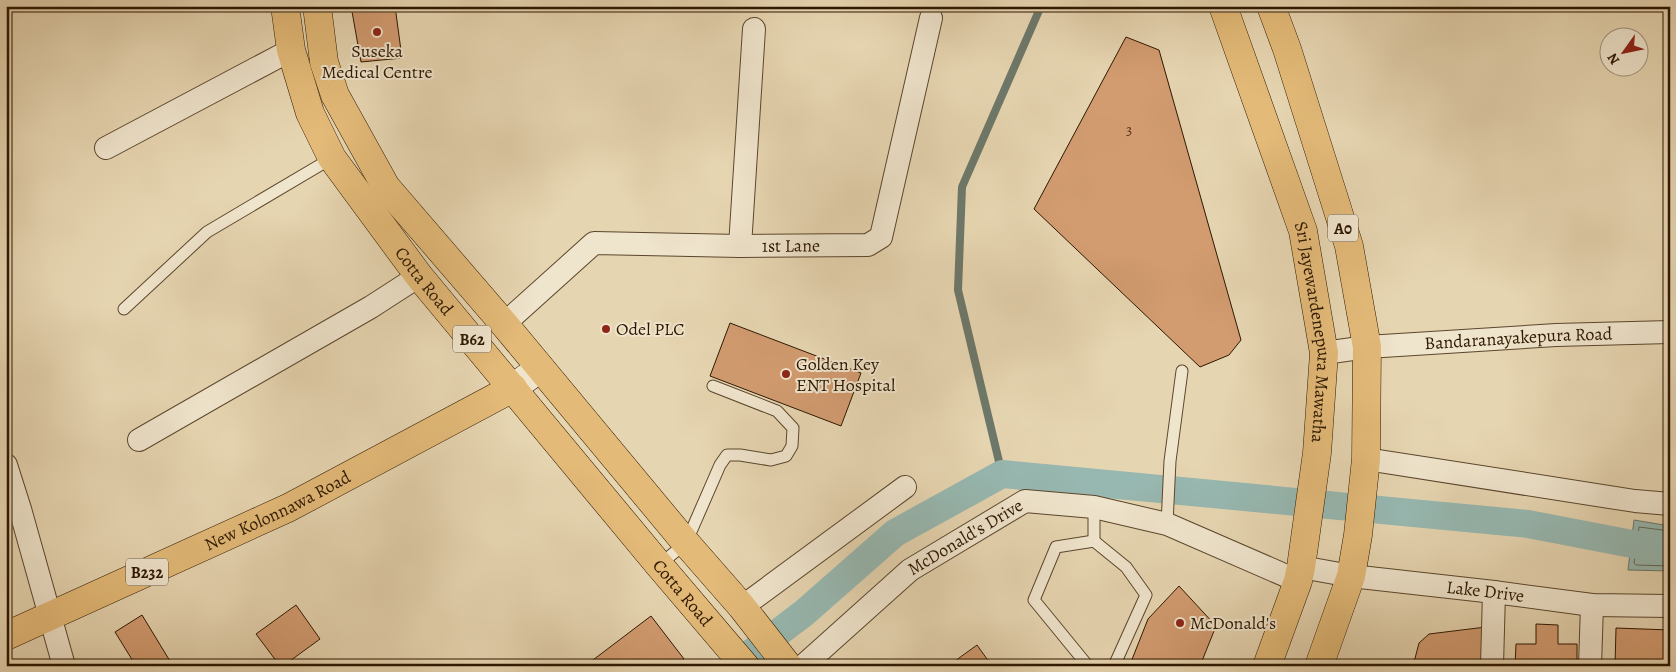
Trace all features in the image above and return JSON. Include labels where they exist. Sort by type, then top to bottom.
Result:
[{"type":"main road","name":"Cotta Road","points":[[285,6],[291,50],[310,114],[332,158],[419,276],[745,666]]},
{"type":"main road","name":"Cotta Road","points":[[317,6],[324,62],[335,94],[386,187],[504,324],[788,666]]},
{"type":"main road","name":"Sri Jayewardenepura Mawatha","points":[[1223,6],[1303,231],[1324,353],[1317,453],[1300,574],[1267,666]]},
{"type":"main road","name":"A0","points":[[1271,6],[1287,49],[1349,246],[1367,347],[1366,459],[1358,535],[1351,576],[1319,666]]},
{"type":"main road","name":"New Kolonnawa Road","points":[[6,636],[288,508],[513,388],[540,368]]},
{"type":"street","name":"1st Lane","points":[[504,324],[594,242],[740,246],[868,245],[881,237],[931,18]]},
{"type":"street","points":[[740,246],[754,29]]},
{"type":"street","points":[[106,148],[291,50]]},
{"type":"street","points":[[139,440],[371,307],[419,276]]},
{"type":"street","name":"Bandaranayakepura Road","points":[[1324,353],[1367,347],[1556,335],[1670,332]]},
{"type":"street","points":[[1366,459],[1635,501],[1670,504]]},
{"type":"street","points":[[6,465],[64,666]]},
{"type":"street","points":[[745,612],[905,487]]},
{"type":"street","name":"McDonald's Drive","points":[[803,666],[910,570],[1024,500],[1094,507],[1167,524],[1300,574]]},
{"type":"street","name":"Lake Drive","points":[[1300,574],[1351,576],[1592,605],[1670,606]]},
{"type":"street","points":[[1492,666],[1494,592]]},
{"type":"street","points":[[1590,666],[1592,605]]},
{"type":"lane","points":[[124,308],[207,232],[332,158]]},
{"type":"lane","points":[[1167,524],[1170,461],[1182,371]]},
{"type":"lane","points":[[659,565],[686,543],[720,465],[727,455],[771,460],[786,456],[792,446],[793,428],[778,411],[713,386]]},
{"type":"lane","points":[[1094,507],[1094,542]]},
{"type":"lane","points":[[1088,666],[1034,600],[1056,547],[1094,542],[1126,566],[1146,595],[1114,666]]},
{"type":"water","points":[[1634,520],[1670,526],[1670,571],[1628,570]]},
{"type":"building","name":"Suseka Medical Centre","points":[[351,6],[395,6],[402,58],[361,62]]},
{"type":"building","points":[[1126,37],[1159,50],[1241,340],[1229,355],[1200,367],[1034,209]]},
{"type":"building","name":"Golden Key ENT Hospital","points":[[730,323],[861,373],[841,426],[710,376]]},
{"type":"building","name":"McDonald's","points":[[1179,586],[1216,626],[1200,666],[1140,666],[1131,662],[1148,619]]},
{"type":"building","points":[[296,605],[320,639],[283,666],[280,666],[256,634]]},
{"type":"building","points":[[142,615],[173,666],[136,666],[115,632]]},
{"type":"building","points":[[651,616],[684,659],[675,666],[585,666]]},
{"type":"building","points":[[1536,624],[1558,625],[1558,644],[1577,644],[1577,666],[1515,666],[1516,644],[1536,644]]},
{"type":"building","points":[[1486,627],[1485,666],[1413,666],[1419,643],[1429,634]]},
{"type":"building","points":[[1616,628],[1670,630],[1670,666],[1615,666]]},
{"type":"building","points":[[977,645],[992,666],[948,666]]},
{"type":"waterway","points":[[1002,474],[958,290],[962,187],[1041,6]]},
{"type":"waterway","points":[[734,666],[804,613],[895,533],[1002,474],[1528,524],[1658,549],[1670,548]]},
{"type":"place","name":"Suseka Medical Centre","points":[[377,32]]},
{"type":"place","name":"Odel PLC","points":[[606,329]]},
{"type":"place","name":"Golden Key ENT Hospital","points":[[786,374]]},
{"type":"place","name":"McDonald's","points":[[1180,623]]}]
